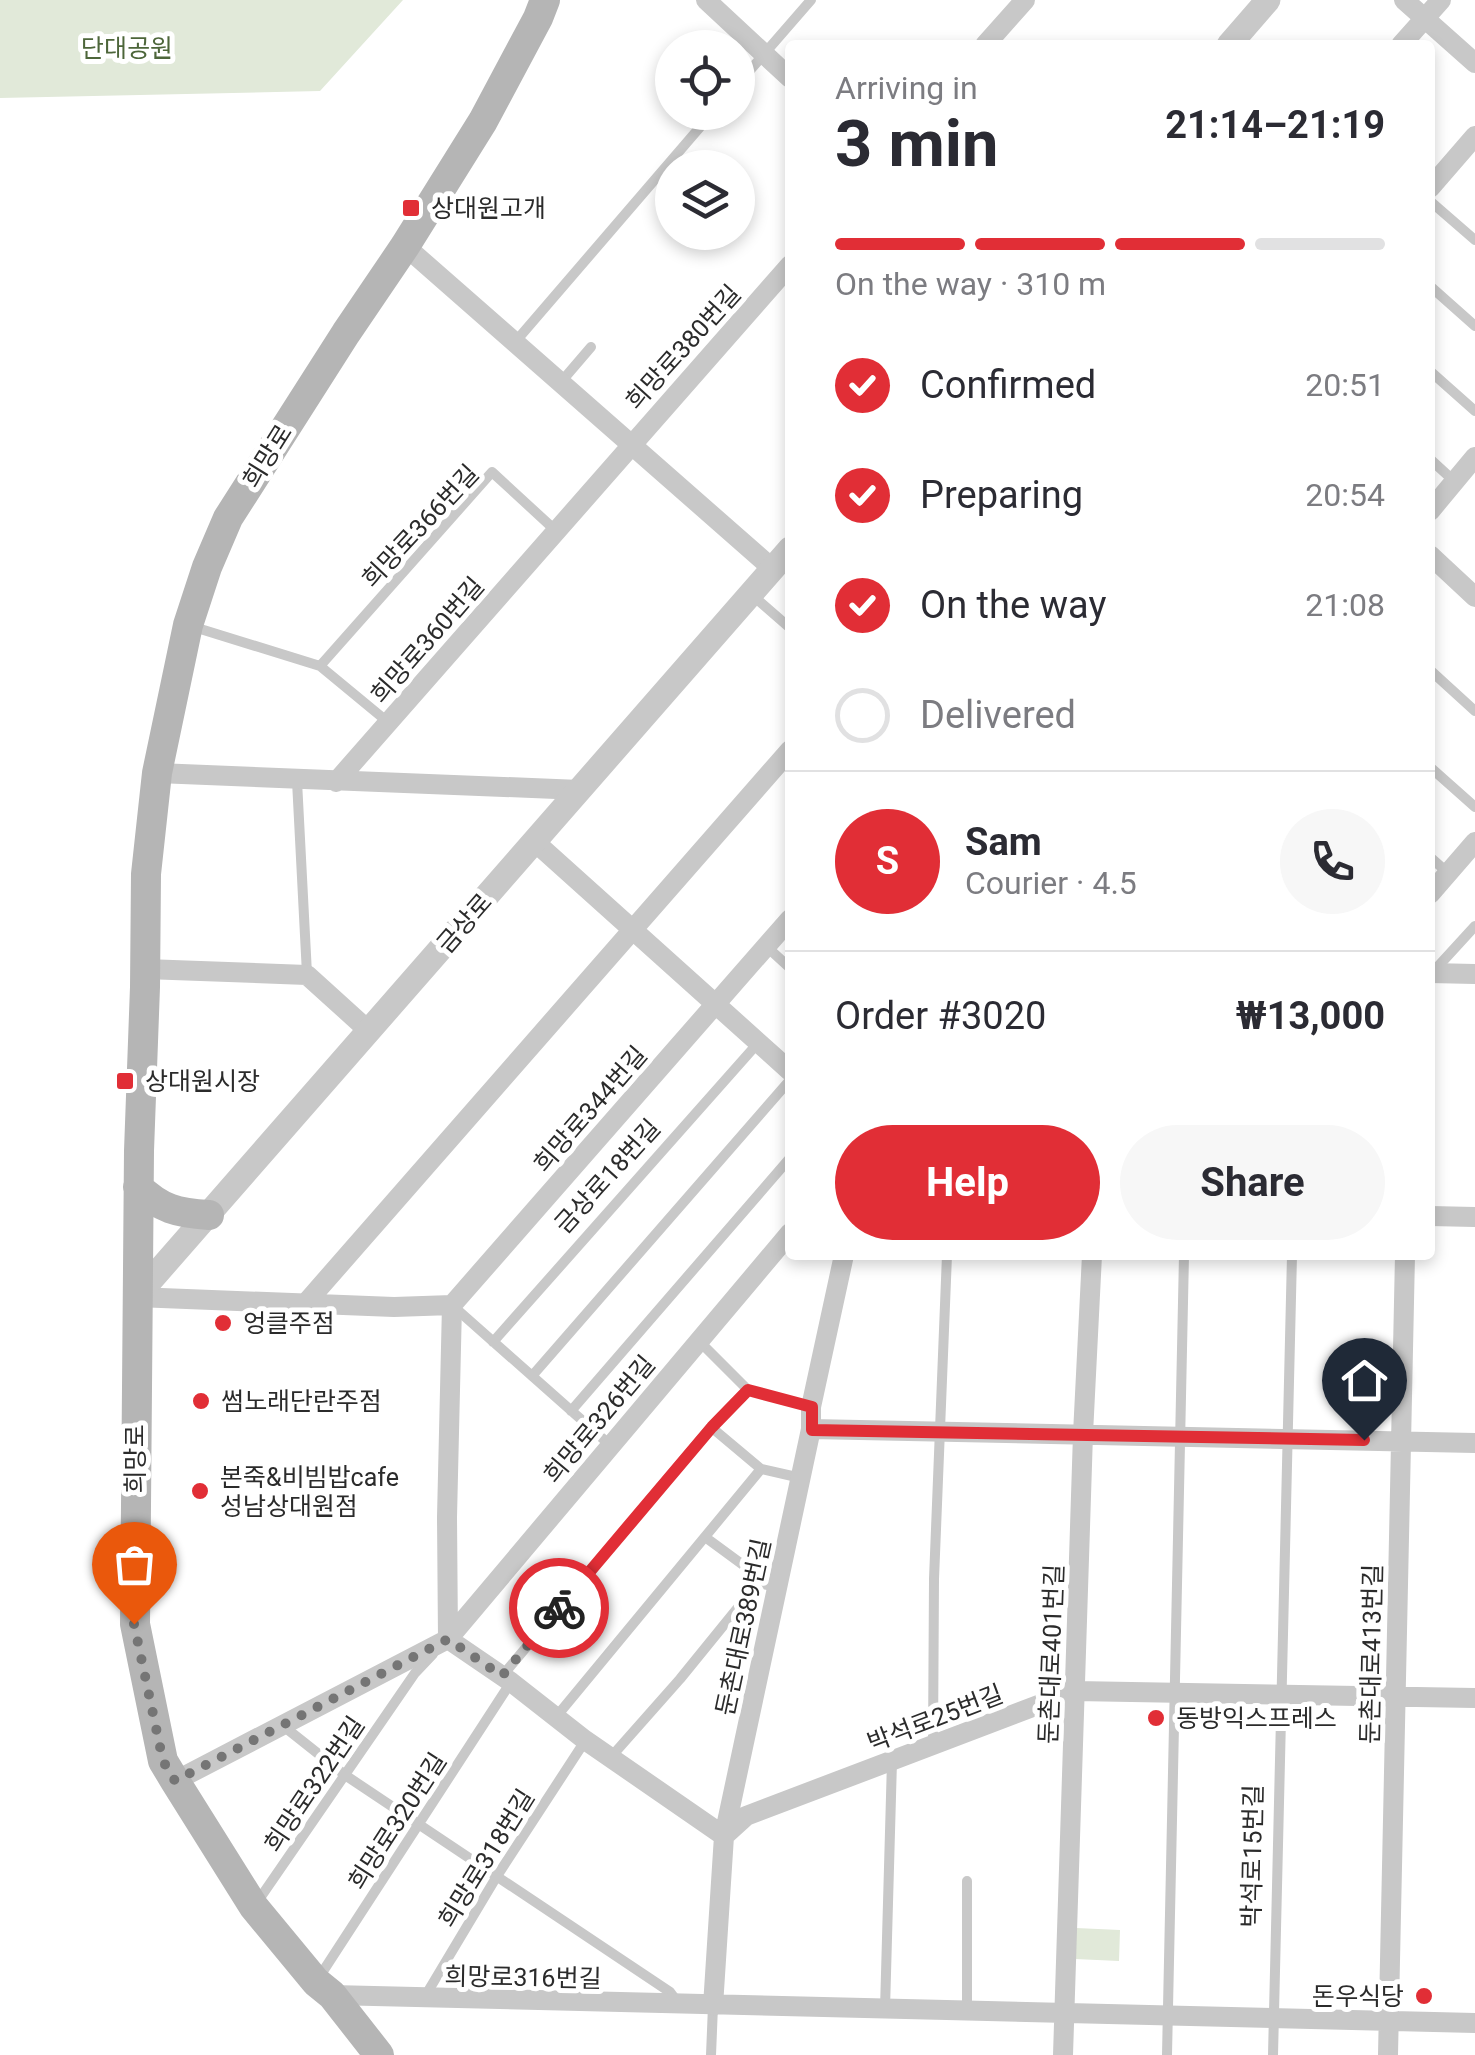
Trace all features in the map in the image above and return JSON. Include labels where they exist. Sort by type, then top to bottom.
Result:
[{"type":"main road","name":"희망로","points":[[379,2055],[254,1907],[163,1761],[134,1624],[136,1297],[146,874],[156,773],[188,625],[228,518],[484,121],[545,0]]},
{"type":"main road","points":[[138,1186],[164,1207],[209,1215]]},
{"type":"street","points":[[706,0],[785,73]]},
{"type":"street","points":[[989,40],[1025,0]]},
{"type":"street","points":[[1233,40],[1268,0]]},
{"type":"street","points":[[1404,0],[1475,63]]},
{"type":"street","points":[[1405,40],[1440,0]]},
{"type":"street","points":[[1435,183],[1472,146]]},
{"type":"street","name":"희망로380번길","points":[[405,246],[631,444],[782,559]]},
{"type":"street","name":"희망로380번길","points":[[555,530],[785,271]]},
{"type":"street","points":[[1435,505],[1475,456]]},
{"type":"street","name":"희망로360번길","points":[[336,782],[555,530]]},
{"type":"street","name":"금상로","points":[[136,1297],[782,559]]},
{"type":"street","points":[[1435,560],[1475,597]]},
{"type":"street","points":[[306,1304],[785,756]]},
{"type":"street","points":[[156,773],[580,790]]},
{"type":"street","points":[[535,842],[785,1067]]},
{"type":"street","points":[[1435,888],[1475,842]]},
{"type":"street","name":"희망로344번길","points":[[452,1305],[785,925]]},
{"type":"street","points":[[145,969],[307,975],[370,1032]]},
{"type":"street","points":[[1435,973],[1475,974]]},
{"type":"street","points":[[1435,1216],[1475,1217]]},
{"type":"street","name":"희망로326번길","points":[[175,1781],[448,1639],[785,1239]]},
{"type":"street","name":"둔촌대로389번길","points":[[713,2006],[724,1836],[768,1585],[801,1478],[843,1260]]},
{"type":"street","name":"둔촌대로401번길","points":[[1063,2055],[1092,1260]]},
{"type":"street","name":"둔촌대로413번길","points":[[1388,2055],[1405,1260]]},
{"type":"street","points":[[136,1297],[394,1307],[452,1305],[448,1639],[724,1836]]},
{"type":"street","points":[[812,1430],[1475,1443]]},
{"type":"street","name":"박석로25번길","points":[[724,1836],[746,1816],[1075,1691],[1475,1698]]},
{"type":"street","name":"희망로316번길","points":[[324,1989],[424,1999],[713,2006]]},
{"type":"street","points":[[713,2006],[1475,2023]]},
{"type":"lane","points":[[755,64],[812,0]]},
{"type":"lane","points":[[516,341],[698,130]]},
{"type":"lane","points":[[1435,204],[1475,240]]},
{"type":"lane","points":[[1435,290],[1475,326]]},
{"type":"lane","points":[[561,382],[591,347]]},
{"type":"lane","points":[[1435,375],[1475,411]]},
{"type":"lane","points":[[1435,464],[1454,481]]},
{"type":"lane","name":"희망로366번길","points":[[320,666],[492,472],[555,530]]},
{"type":"lane","points":[[750,593],[785,624]]},
{"type":"lane","points":[[188,625],[320,666],[389,723]]},
{"type":"lane","points":[[1435,675],[1475,711]]},
{"type":"lane","points":[[1435,771],[1475,807]]},
{"type":"lane","points":[[297,781],[307,975]]},
{"type":"lane","points":[[1435,861],[1448,873]]},
{"type":"lane","points":[[1435,969],[1475,926]]},
{"type":"lane","points":[[767,947],[785,963]]},
{"type":"lane","name":"금상로18번길","points":[[493,1342],[758,1043]]},
{"type":"lane","points":[[532,1376],[785,1086]]},
{"type":"lane","points":[[571,1410],[785,1164]]},
{"type":"lane","points":[[933,1745],[934,1579],[946,1260]]},
{"type":"lane","points":[[1167,2055],[1184,1260]]},
{"type":"lane","points":[[1280,1694],[1292,1260]]},
{"type":"lane","points":[[452,1305],[610,1445]]},
{"type":"lane","points":[[698,1340],[748,1390],[812,1407]]},
{"type":"lane","name":"희망로320번길","points":[[324,1989],[506,1679],[712,1427],[748,1390]]},
{"type":"lane","points":[[712,1427],[760,1469],[801,1478]]},
{"type":"lane","points":[[559,1719],[760,1469]]},
{"type":"lane","points":[[610,1757],[768,1585],[705,1537]]},
{"type":"lane","name":"희망로322번길","points":[[254,1907],[415,1672],[448,1639]]},
{"type":"lane","name":"박석로15번길","points":[[1274,2055],[1280,1694]]},
{"type":"lane","points":[[282,1725],[345,1775],[670,1992],[680,2005]]},
{"type":"lane","name":"희망로318번길","points":[[424,1999],[585,1740]]},
{"type":"lane","points":[[885,2010],[892,1760]]},
{"type":"lane","points":[[967,1881],[967,2011]]},
{"type":"lane","name":"둔촌대로389번길","points":[[711,2055],[713,2006]]},
{"type":"green space","name":"단대공원","points":[[0,0],[403,0],[320,91],[0,98]]},
{"type":"green space","points":[[1076,1928],[1120,1930],[1119,1961],[1075,1959]]},
{"type":"way so far","points":[[134,1624],[163,1761],[175,1781],[448,1639],[502,1676],[559,1608]]},
{"type":"place","name":"상대원고개","points":[[411,208]]},
{"type":"place","name":"상대원시장","points":[[125,1081]]},
{"type":"place","name":"엉클주점","points":[[223,1323]]},
{"type":"place","name":"썸노래단란주점","points":[[201,1401]]},
{"type":"place","name":"본죽&비빔밥cafe 성남상대원점","points":[[200,1491]]},
{"type":"place","name":"동방익스프레스","points":[[1156,1718]]},
{"type":"place","name":"돈우식당","points":[[1424,1996]]},
{"type":"route","points":[[559,1608],[748,1390],[812,1407],[812,1430],[1364,1440]]}]
